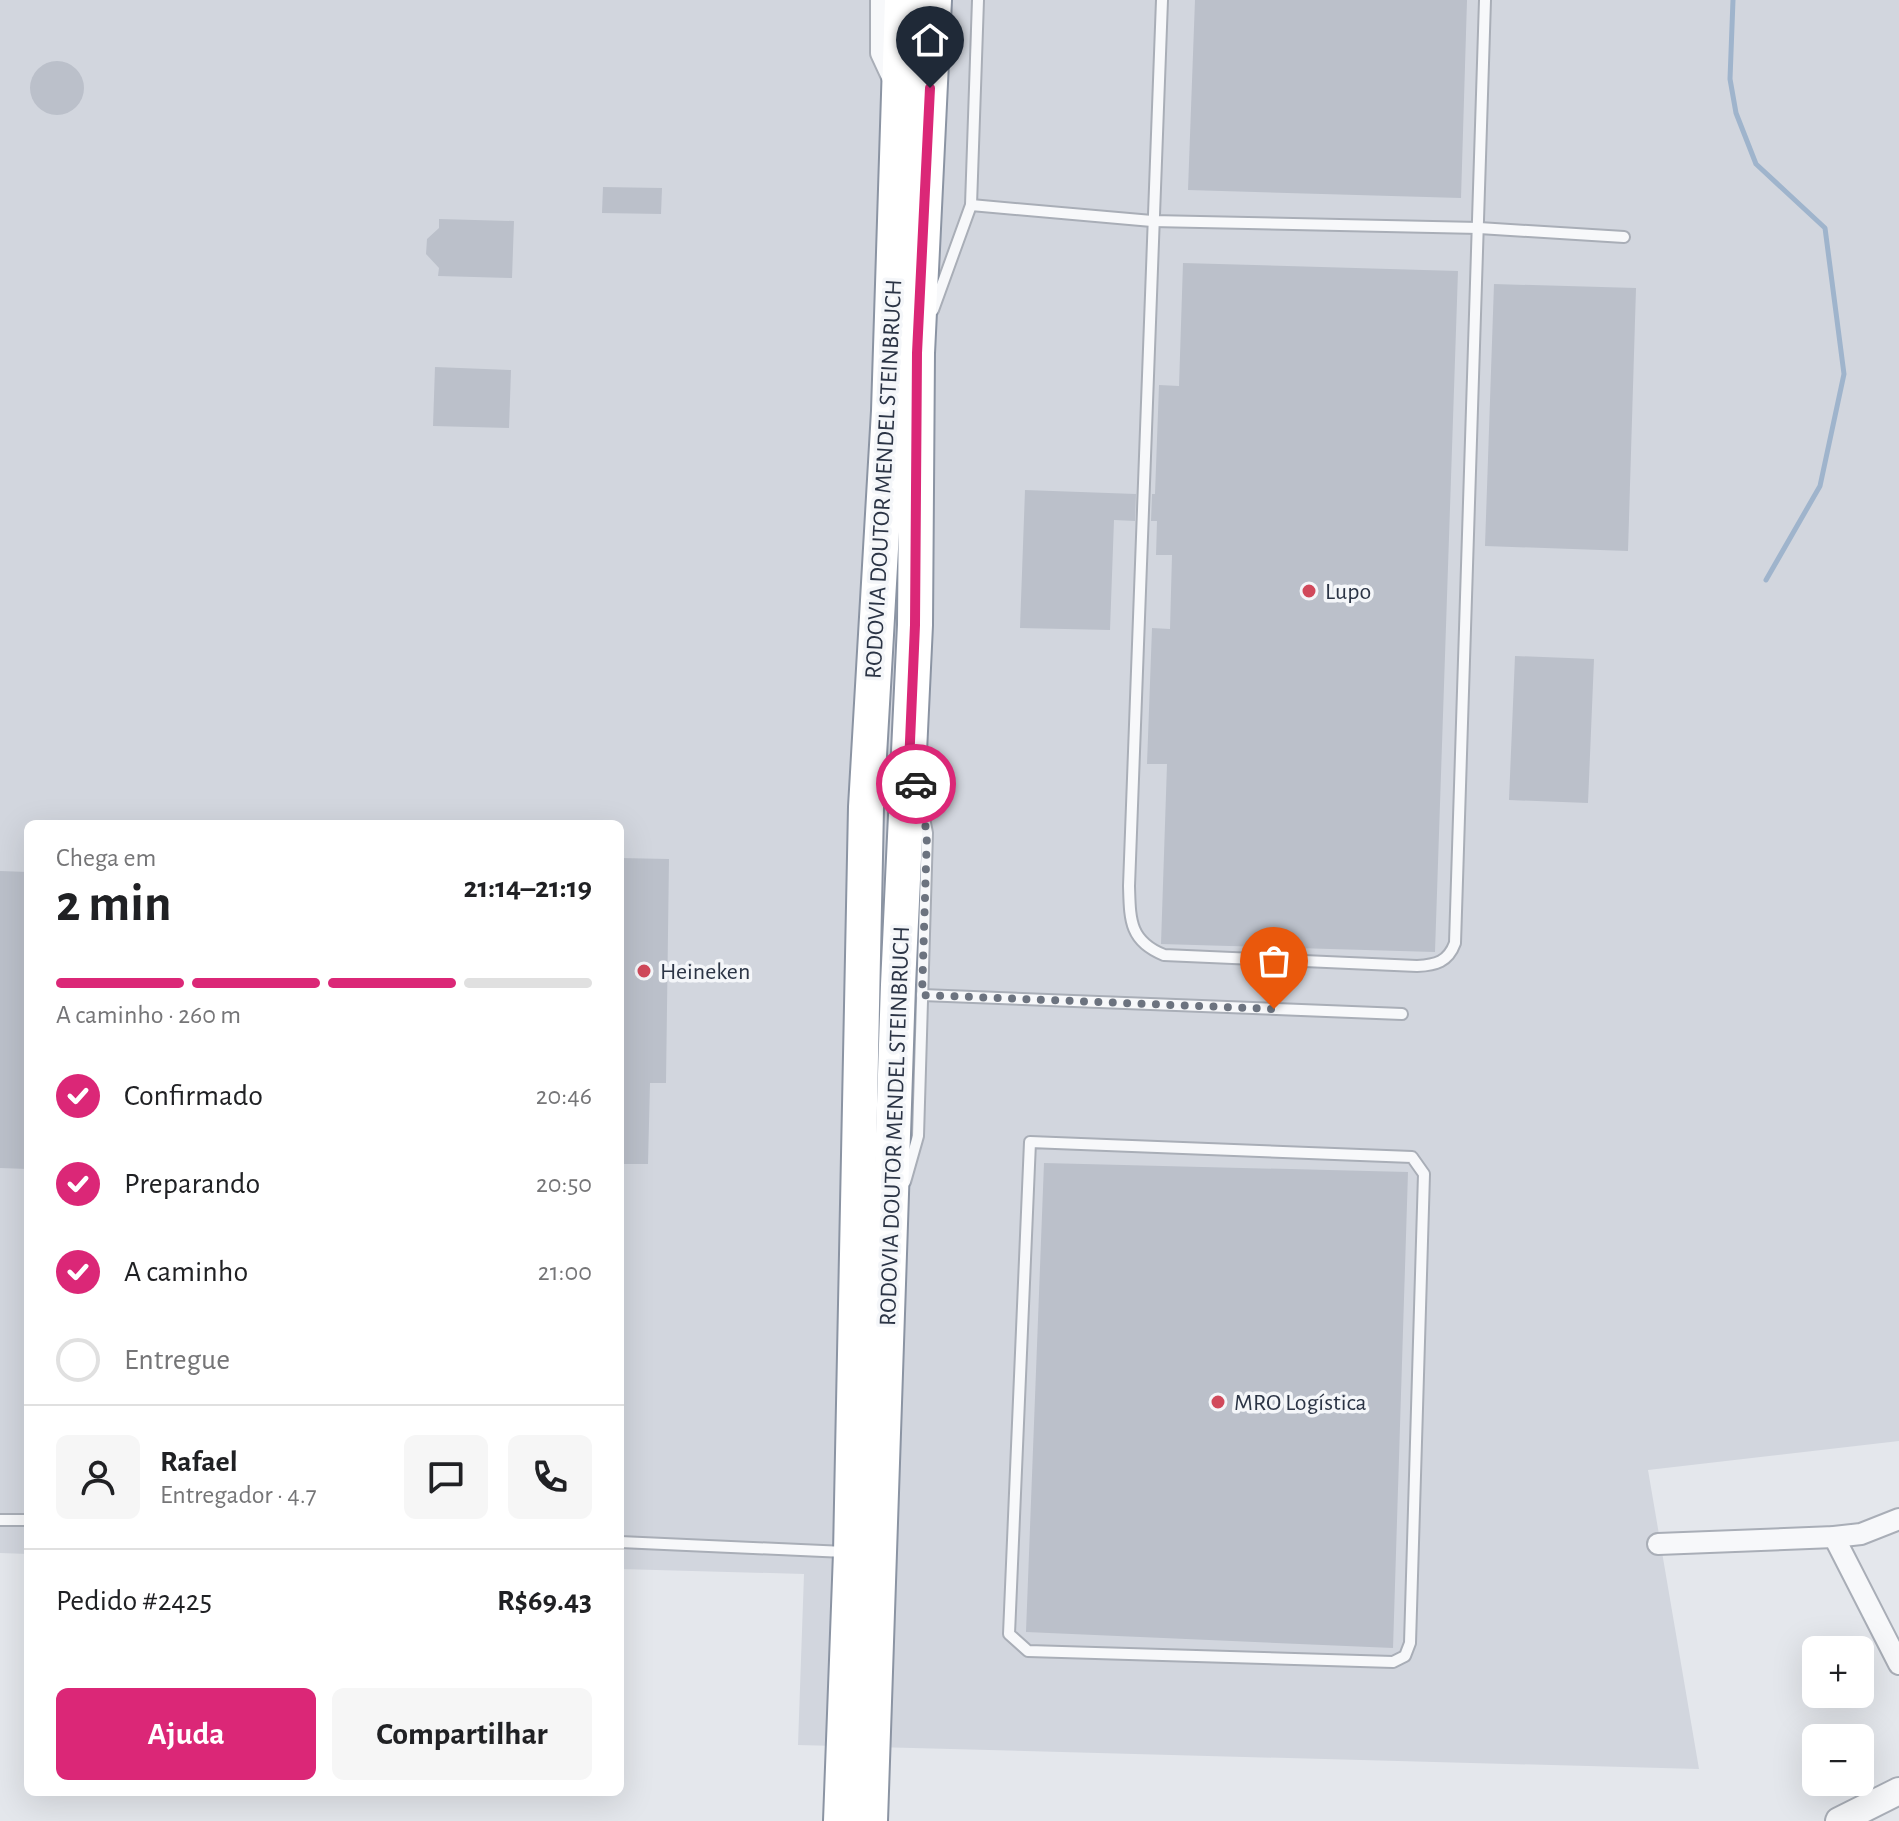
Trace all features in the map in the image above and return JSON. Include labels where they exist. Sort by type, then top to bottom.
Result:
[{"type":"highway","name":"RODOVIA DOUTOR MENDEL STEINBRUCH","points":[[841,1821],[851,1553],[866,807],[889,411],[902,0]]},
{"type":"highway","name":"RODOVIA DOUTOR MENDEL STEINBRUCH","points":[[870,1821],[890,1217],[915,625],[917,353],[934,0]]},
{"type":"street","points":[[881,0],[881,53],[899,89]]},
{"type":"street","points":[[1658,1544],[1834,1537],[1861,1534],[1899,1519]]},
{"type":"street","points":[[1834,1537],[1899,1664]]},
{"type":"street","points":[[1839,1821],[1899,1791]]},
{"type":"lane","points":[[917,353],[971,205],[978,0]]},
{"type":"lane","points":[[1162,0],[1129,886],[1132,924],[1138,939],[1164,955],[1417,966],[1440,962],[1452,952],[1455,943],[1485,0]]},
{"type":"lane","points":[[971,205],[1152,221],[1479,228],[1624,237]]},
{"type":"lane","points":[[890,1217],[905,1182],[918,1136],[927,833],[920,795],[909,765]]},
{"type":"lane","points":[[922,995],[1402,1014]]},
{"type":"lane","points":[[1030,1142],[1412,1157],[1424,1174],[1410,1643],[1405,1656],[1393,1662],[1028,1651],[1009,1634],[1030,1142]]},
{"type":"lane","points":[[0,1520],[24,1520]]},
{"type":"lane","points":[[624,1542],[851,1553]]},
{"type":"shaded area","points":[[0,0],[1899,0],[1899,1441],[1648,1470],[1699,1769],[798,1745],[804,1574],[624,1569],[624,820],[24,820],[24,1554],[0,1553]]},
{"type":"building","points":[[1195,0],[1467,0],[1461,198],[1188,190]]},
{"type":"building","points":[[57,61],[76,69],[84,88],[76,107],[57,115],[38,107],[30,88],[38,69]]},
{"type":"building","points":[[603,187],[662,188],[661,214],[602,213]]},
{"type":"building","points":[[439,219],[514,221],[512,278],[438,276],[439,268],[426,254],[427,239],[439,228]]},
{"type":"building","name":"Lupo","points":[[1183,263],[1458,271],[1435,952],[1161,944],[1167,764],[1147,764],[1152,628],[1170,629],[1172,555],[1156,555],[1157,521],[1151,521],[1152,494],[1155,494],[1159,385],[1179,386]]},
{"type":"building","points":[[1494,284],[1636,288],[1628,551],[1485,546]]},
{"type":"building","points":[[435,367],[511,370],[509,428],[433,426]]},
{"type":"building","points":[[1025,490],[1136,494],[1135,521],[1114,520],[1110,630],[1020,628]]},
{"type":"building","points":[[1515,656],[1594,659],[1588,803],[1509,800]]},
{"type":"building","name":"Heineken","points":[[624,858],[669,859],[666,1083],[650,1083],[648,1164],[624,1164]]},
{"type":"building","points":[[0,871],[24,872],[24,1169],[0,1168]]},
{"type":"building","name":"MRO Logística","points":[[1044,1163],[1408,1172],[1393,1648],[1026,1632]]},
{"type":"waterway","points":[[1733,0],[1730,79],[1736,113],[1756,164],[1825,228],[1844,374],[1820,486],[1766,580]]},
{"type":"way so far","points":[[916,784],[927,833],[922,995],[1274,1009]]},
{"type":"place","name":"Lupo","points":[[1309,591]]},
{"type":"place","name":"Heineken","points":[[644,971]]},
{"type":"place","name":"MRO Logística","points":[[1218,1402]]},
{"type":"route","points":[[916,784],[909,765],[915,625],[917,353],[930,88]]}]
